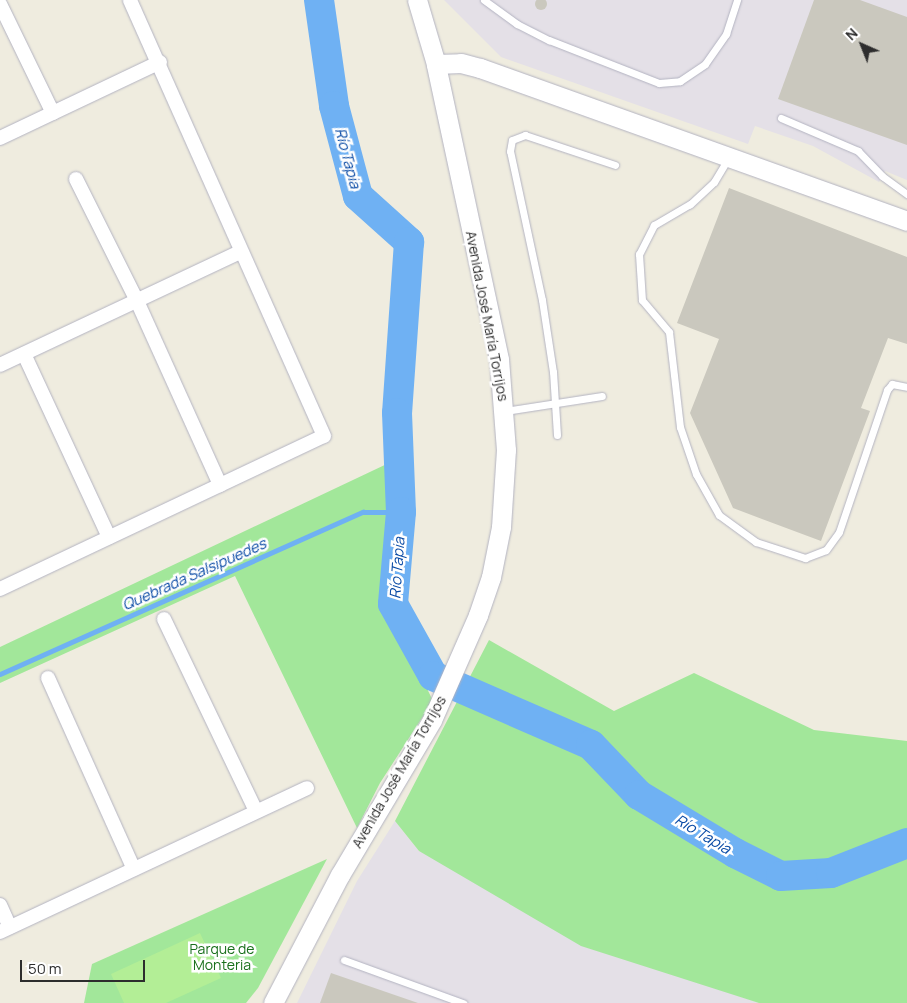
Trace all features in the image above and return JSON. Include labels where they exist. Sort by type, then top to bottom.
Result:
[{"type":"main road","name":"Avenida José María Torrijos","points":[[273,1003],[345,867],[432,720],[465,647],[491,576],[501,527],[506,459],[505,411],[499,358],[436,64],[417,0]]},
{"type":"main road","points":[[436,64],[461,62],[480,68],[907,220]]},
{"type":"street","points":[[0,589],[324,436],[240,252],[160,62],[130,0]]},
{"type":"street","points":[[0,4],[54,113]]},
{"type":"street","points":[[0,138],[160,62]]},
{"type":"street","points":[[76,179],[136,301],[220,485]]},
{"type":"street","points":[[0,365],[240,252]]},
{"type":"street","points":[[24,354],[109,537]]},
{"type":"street","points":[[164,619],[256,811]]},
{"type":"street","points":[[48,678],[134,869]]},
{"type":"street","points":[[0,905],[5,929],[307,788]]},
{"type":"lane","points":[[484,0],[517,24],[549,40],[659,83],[680,81],[705,64],[726,34],[737,0]]},
{"type":"lane","points":[[781,118],[858,151],[882,176],[907,194]]},
{"type":"lane","points":[[557,435],[556,401],[542,300],[510,151],[512,140],[526,136],[614,165]]},
{"type":"lane","points":[[729,157],[714,182],[690,204],[654,226],[639,254],[642,300],[669,332],[680,428],[696,474],[719,515],[756,542],[805,558],[826,550],[839,532],[887,390],[892,384],[907,387]]},
{"type":"lane","points":[[505,411],[556,401],[602,396]]},
{"type":"lane","points":[[344,960],[463,1003]]},
{"type":"shaded area","points":[[444,0],[907,0],[907,180],[885,171],[879,182],[813,146],[755,126],[748,144],[501,57]]},
{"type":"shaded area","points":[[395,821],[419,851],[724,991],[759,1003],[297,1003],[357,881]]},
{"type":"green space","points":[[391,462],[393,618],[433,701],[380,783],[357,828],[235,576],[0,683],[0,647]]},
{"type":"green space","points":[[489,640],[614,711],[694,673],[814,730],[907,741],[907,1003],[759,1003],[581,946],[419,851],[395,821]]},
{"type":"green space","name":"Parque de Monteria","points":[[327,859],[258,988],[246,1003],[84,1003],[92,964]]},
{"type":"green space","points":[[200,933],[221,978],[166,1003],[124,1003],[111,974]]},
{"type":"building","points":[[541,-2],[547,4],[541,10],[535,4]]},
{"type":"building","points":[[814,0],[860,0],[907,17],[907,145],[778,99]]},
{"type":"building","points":[[729,188],[907,257],[907,344],[888,338],[861,408],[870,411],[821,541],[733,508],[690,413],[719,339],[677,323]]},
{"type":"building","points":[[331,973],[418,1003],[320,1003]]},
{"type":"waterway","name":"Río Tapia","points":[[319,0],[334,106],[358,196],[409,242],[397,413],[401,512],[393,604],[433,676],[591,745],[639,795],[735,853],[781,876],[831,873],[907,843]]},
{"type":"waterway","name":"Quebrada Salsipuedes","points":[[0,674],[363,512],[401,512]]}]
